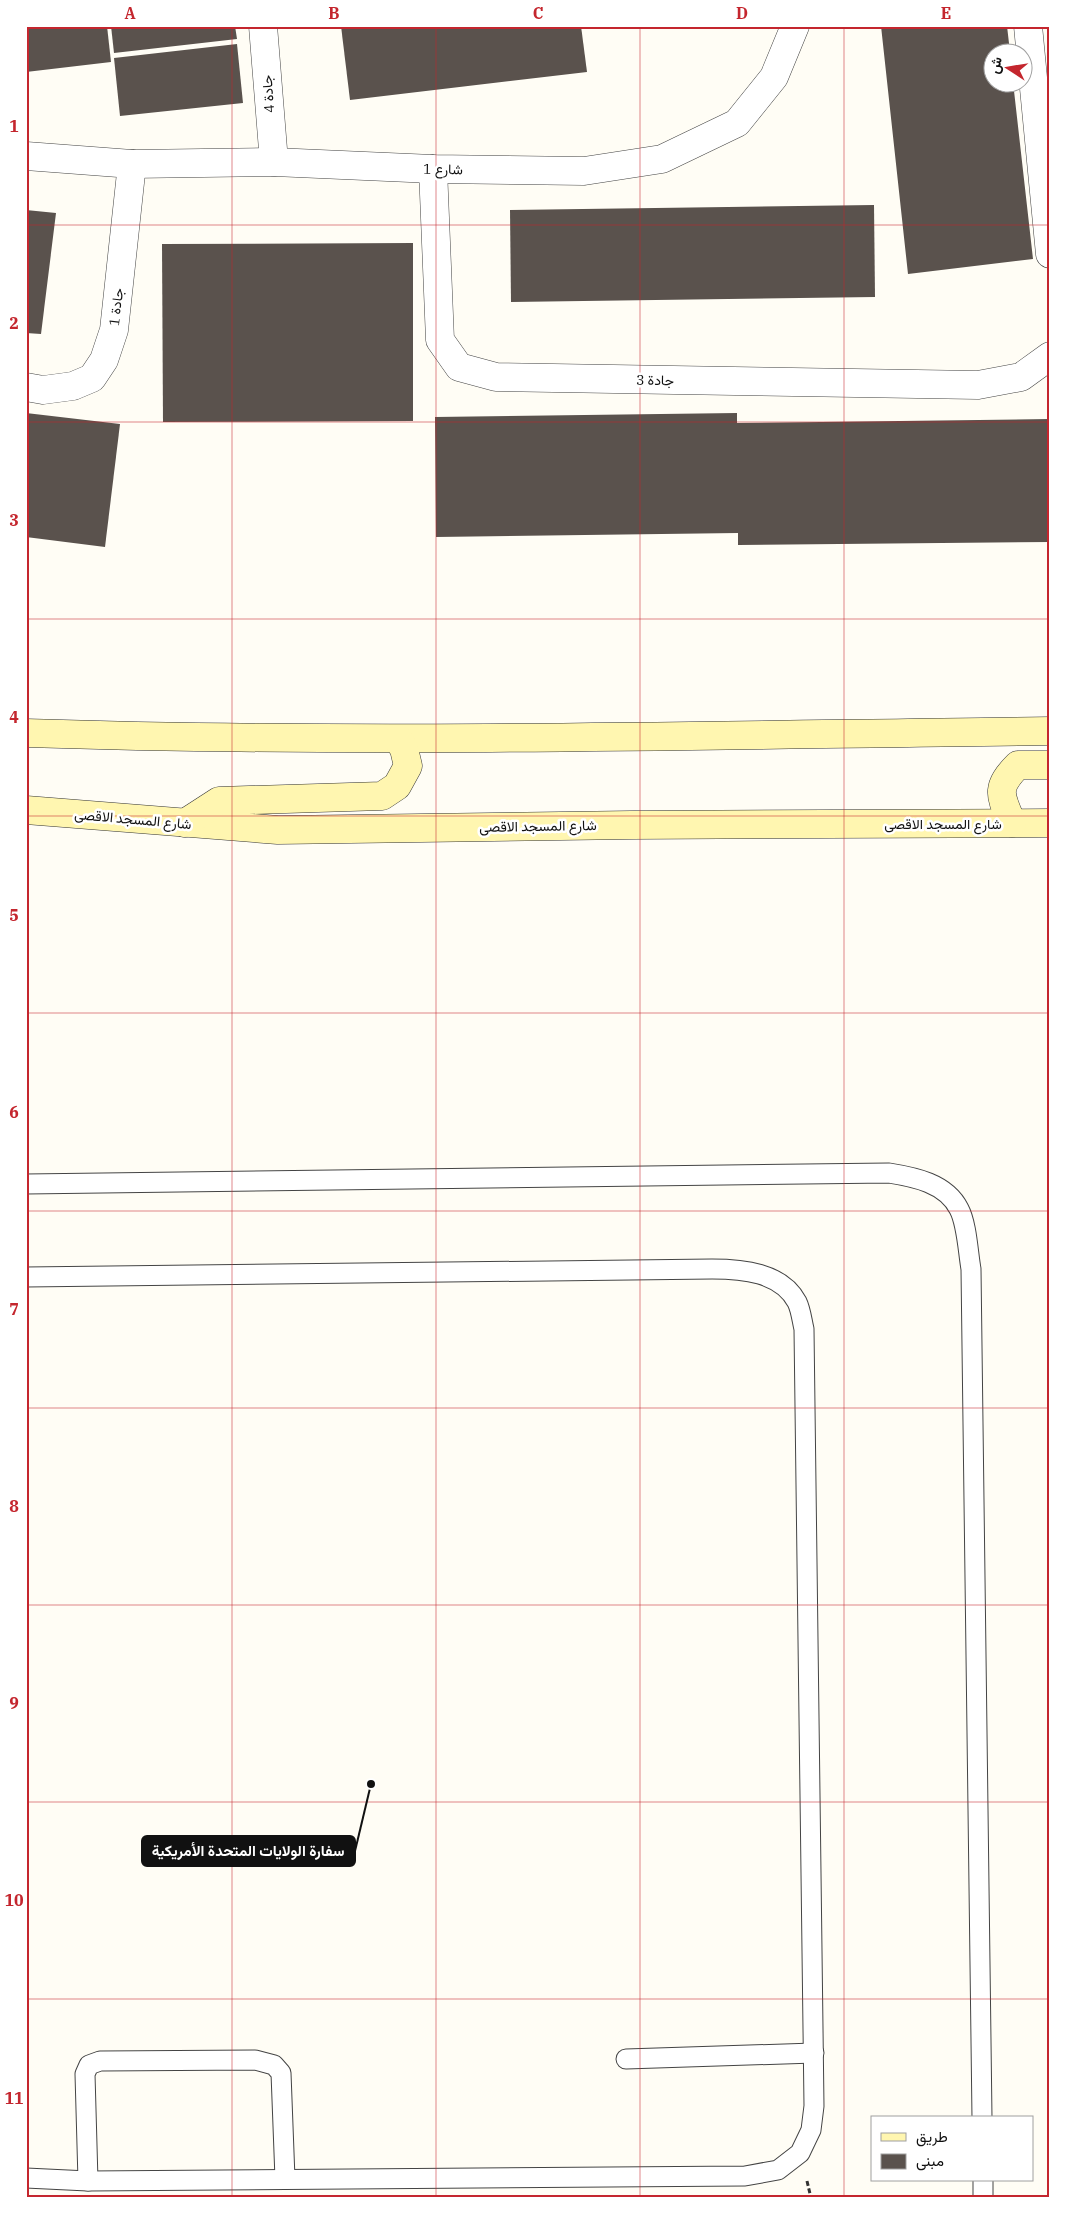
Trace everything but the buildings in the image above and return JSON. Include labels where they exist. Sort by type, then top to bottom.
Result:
[{"type":"main road","points":[[26,732],[136,736],[398,738],[1050,731]]},
{"type":"main road","points":[[185,823],[219,801],[382,796],[397,786],[408,766],[404,749],[398,738]]},
{"type":"main road","points":[[1012,823],[1001,797],[1005,778],[1018,765],[1050,765]]},
{"type":"main road","name":"شارع المسجد الاقصى","points":[[26,810],[278,830],[631,825],[1050,823]]},
{"type":"street","name":"جادة 4","points":[[263,26],[274,162]]},
{"type":"street","name":"شارع 1","points":[[26,156],[132,164],[274,162],[433,169],[584,171],[662,160],[737,123],[774,77],[795,26]]},
{"type":"street","points":[[1028,26],[1050,254]]},
{"type":"street","name":"جادة 1","points":[[26,387],[43,390],[73,386],[92,378],[104,360],[114,330],[132,164]]},
{"type":"street","name":"جادة 3","points":[[433,169],[440,340],[458,367],[496,377],[978,385],[1021,378],[1050,356]]},
{"type":"lane","points":[[26,1184],[889,1173],[930,1182],[947,1195],[959,1208],[971,1269],[982,2116]]},
{"type":"lane","points":[[26,1277],[734,1269],[762,1274],[782,1285],[797,1302],[804,1329],[814,2053],[814,2106],[810,2130],[800,2153],[778,2170],[745,2176],[88,2181],[26,2178]]},
{"type":"lane","points":[[626,2060],[814,2053]]},
{"type":"lane","points":[[88,2181],[85,2074],[90,2065],[100,2061],[254,2060],[274,2065],[281,2073],[285,2179]]},
{"type":"lane","points":[[983,2182],[983,2198]]},
{"type":"place","name":"سفارة الولايات المتحدة الأمريكية","points":[[371,1784]]}]
